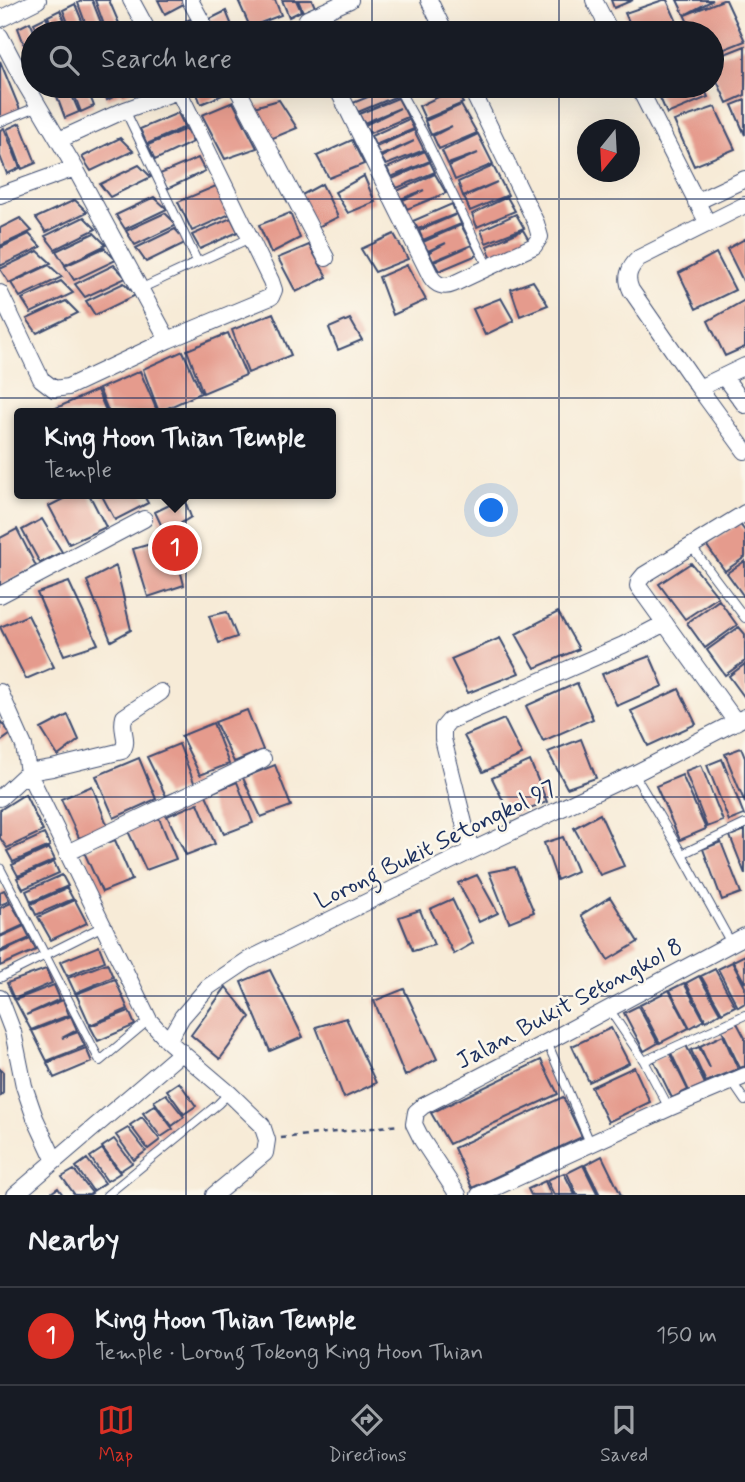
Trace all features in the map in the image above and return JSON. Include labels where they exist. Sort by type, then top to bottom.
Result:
[{"type":"street","points":[[0,19],[38,0]]},
{"type":"street","points":[[131,0],[138,21]]},
{"type":"street","points":[[190,0],[201,21]]},
{"type":"street","points":[[308,21],[309,17],[350,0]]},
{"type":"street","points":[[429,0],[439,21]]},
{"type":"street","points":[[594,0],[605,21]]},
{"type":"street","points":[[0,36],[21,67]]},
{"type":"street","points":[[36,98],[168,340]]},
{"type":"street","points":[[59,140],[153,98]]},
{"type":"street","points":[[0,293],[41,379],[54,389],[68,387],[271,296],[274,290],[271,281],[182,98]]},
{"type":"street","points":[[242,98],[326,258]]},
{"type":"street","points":[[342,98],[433,280],[443,286],[534,246],[540,237],[536,223],[476,98]]},
{"type":"street","points":[[644,98],[708,225]]},
{"type":"street","points":[[0,195],[75,168]]},
{"type":"street","points":[[696,202],[745,179]]},
{"type":"street","points":[[745,205],[639,258],[628,273],[631,290],[745,451]]},
{"type":"street","points":[[699,388],[745,366]]},
{"type":"street","points":[[724,377],[745,405]]},
{"type":"street","points":[[740,720],[638,586],[644,575],[745,513]]},
{"type":"street","points":[[0,595],[144,519]]},
{"type":"street","points":[[471,851],[443,739],[443,728],[449,721],[623,645],[666,623]]},
{"type":"street","points":[[0,692],[24,747],[28,772],[149,1020],[168,1041],[262,1125],[267,1139],[265,1153],[214,1195]]},
{"type":"street","points":[[0,798],[28,772],[122,751],[126,741],[122,730],[124,717],[161,692]]},
{"type":"street","name":"Lorong Bukit Setongkol 97","points":[[168,1041],[182,1017],[208,987],[248,960],[740,720]]},
{"type":"street","points":[[67,853],[263,759]]},
{"type":"street","name":"Jalan Bukit Setongkol 8","points":[[415,1118],[423,1106],[738,940]]},
{"type":"street","points":[[0,998],[13,1032],[24,1086],[55,1161]]},
{"type":"street","points":[[15,1195],[182,1052]]},
{"type":"street","points":[[479,1195],[739,1079]]},
{"type":"street","points":[[415,1118],[422,1140],[458,1195]]},
{"type":"lane","points":[[404,98],[488,267]]},
{"type":"lane","points":[[0,122],[39,106]]},
{"type":"lane","points":[[125,110],[197,261]]},
{"type":"lane","points":[[139,289],[250,238]]},
{"type":"lane","points":[[691,546],[745,618]]},
{"type":"lane","points":[[634,774],[681,854],[738,940]]},
{"type":"lane","points":[[681,854],[745,824]]},
{"type":"lane","points":[[0,868],[100,1061],[149,1020]]},
{"type":"lane","points":[[0,978],[103,926]]},
{"type":"lane","points":[[609,1009],[644,1061],[669,1108]]},
{"type":"lane","points":[[644,1061],[745,1015]]},
{"type":"lane","points":[[547,1042],[591,1145]]},
{"type":"lane","points":[[739,1079],[745,1101]]},
{"type":"lane","points":[[107,1195],[229,1093]]},
{"type":"path","points":[[267,1139],[415,1118]]},
{"type":"building","points":[[92,0],[100,21],[85,21],[78,3]]},
{"type":"building","points":[[95,0],[109,0],[118,21],[103,21]]},
{"type":"building","points":[[158,0],[191,0],[165,14]]},
{"type":"building","points":[[238,0],[275,0],[281,15],[266,21],[247,21]]},
{"type":"building","points":[[282,0],[296,0],[301,11],[289,17]]},
{"type":"building","points":[[298,0],[312,0],[315,7],[303,12]]},
{"type":"building","points":[[611,0],[633,0],[614,8]]},
{"type":"building","points":[[667,0],[677,21],[629,21],[625,13]]},
{"type":"building","points":[[677,0],[713,0],[685,15],[726,0],[745,41],[724,49],[724,21],[687,21]]},
{"type":"building","points":[[75,4],[82,21],[67,21],[63,10]]},
{"type":"building","points":[[60,10],[65,21],[50,21],[48,16]]},
{"type":"building","points":[[226,11],[230,21],[206,21]]},
{"type":"building","points":[[745,46],[745,95],[727,103],[724,96],[724,54]]},
{"type":"building","points":[[0,61],[21,112],[0,118]]},
{"type":"building","points":[[58,98],[73,98],[79,112],[65,118]]},
{"type":"building","points":[[76,98],[91,98],[94,106],[81,112]]},
{"type":"building","points":[[199,98],[215,98],[201,104]]},
{"type":"building","points":[[365,98],[392,98],[358,112],[353,103]]},
{"type":"building","points":[[398,98],[408,117],[370,133],[365,125],[400,108],[364,123],[359,114]]},
{"type":"building","points":[[436,98],[460,98],[463,103],[425,119],[419,106]]},
{"type":"building","points":[[660,98],[706,98],[667,114]]},
{"type":"building","points":[[279,100],[297,128],[268,140],[254,107]]},
{"type":"building","points":[[745,100],[745,135],[732,105]]},
{"type":"building","points":[[233,102],[257,148],[225,159],[202,115]]},
{"type":"building","points":[[461,105],[477,133],[439,149],[433,136],[452,126],[431,135],[425,121]]},
{"type":"building","points":[[715,107],[735,149],[694,166],[674,121]]},
{"type":"building","points":[[178,113],[185,127],[147,144],[140,129]]},
{"type":"building","points":[[409,119],[414,129],[375,145],[371,136]]},
{"type":"building","points":[[20,123],[36,163],[22,169],[7,129]]},
{"type":"building","points":[[4,128],[20,168],[7,174],[0,156],[0,130]]},
{"type":"building","points":[[186,129],[193,142],[155,160],[148,145]]},
{"type":"building","points":[[414,130],[424,150],[386,165],[381,157],[414,141],[380,156],[376,147]]},
{"type":"building","points":[[478,134],[493,164],[455,180],[449,166],[478,153],[448,164],[442,151]]},
{"type":"building","points":[[120,138],[133,151],[91,171],[82,157]]},
{"type":"building","points":[[352,140],[364,164],[329,178],[317,156]]},
{"type":"building","points":[[425,151],[430,161],[391,177],[387,168]]},
{"type":"building","points":[[198,158],[205,171],[167,189],[160,174]]},
{"type":"building","points":[[430,162],[435,172],[397,188],[392,179]]},
{"type":"building","points":[[139,165],[151,177],[110,197],[100,184]]},
{"type":"building","points":[[493,166],[508,195],[470,211],[464,197],[497,182],[463,196],[458,182]]},
{"type":"building","points":[[435,174],[446,193],[407,209],[403,200],[424,190],[401,199],[397,191]]},
{"type":"building","points":[[364,176],[375,202],[348,213],[335,192]]},
{"type":"building","points":[[322,184],[338,217],[316,228],[300,196]]},
{"type":"building","points":[[216,186],[230,214],[192,231],[178,202]]},
{"type":"building","points":[[154,197],[167,209],[125,229],[116,215]]},
{"type":"building","points":[[507,197],[515,211],[477,227],[472,214]]},
{"type":"building","points":[[75,200],[87,212],[46,232],[36,218]]},
{"type":"building","points":[[452,204],[456,214],[418,229],[413,221]]},
{"type":"building","points":[[165,213],[177,225],[135,245],[126,231]]},
{"type":"building","points":[[290,213],[300,238],[271,253],[259,225]]},
{"type":"building","points":[[457,214],[461,224],[423,240],[419,231]]},
{"type":"building","points":[[516,214],[524,228],[486,243],[481,230]]},
{"type":"building","points":[[84,217],[96,229],[55,249],[45,236]]},
{"type":"building","points":[[20,218],[32,231],[0,246],[0,228]]},
{"type":"building","points":[[231,218],[238,232],[200,249],[192,235]]},
{"type":"building","points":[[461,225],[472,245],[433,261],[429,252],[446,243],[428,251],[423,242]]},
{"type":"building","points":[[175,229],[187,242],[146,262],[136,248]]},
{"type":"building","points":[[523,230],[531,244],[492,260],[487,246]]},
{"type":"building","points":[[94,233],[106,245],[65,265],[56,251]]},
{"type":"building","points":[[29,234],[41,247],[0,266],[0,248]]},
{"type":"building","points":[[394,234],[408,259],[375,272],[361,249]]},
{"type":"building","points":[[745,239],[745,285],[727,249]]},
{"type":"building","points":[[309,245],[327,277],[296,292],[278,258]]},
{"type":"building","points":[[472,245],[477,255],[439,271],[434,262]]},
{"type":"building","points":[[104,248],[116,260],[74,280],[65,266]]},
{"type":"building","points":[[38,251],[51,263],[9,283],[0,269]]},
{"type":"building","points":[[716,253],[735,290],[696,309],[679,273]]},
{"type":"building","points":[[49,265],[62,277],[20,297],[11,283]]},
{"type":"building","points":[[114,265],[126,278],[85,297],[75,284]]},
{"type":"building","points":[[407,265],[426,300],[393,315],[379,277]]},
{"type":"building","points":[[61,281],[73,293],[31,313],[22,299]]},
{"type":"building","points":[[533,281],[548,305],[520,316],[511,289]]},
{"type":"building","points":[[124,283],[136,295],[95,315],[86,301]]},
{"type":"building","points":[[501,298],[514,321],[485,335],[473,309]]},
{"type":"building","points":[[745,300],[745,347],[725,356],[708,321]]},
{"type":"building","points":[[66,301],[78,313],[37,333],[27,319]]},
{"type":"building","points":[[273,313],[291,355],[248,373],[232,330]]},
{"type":"building","points":[[350,319],[362,340],[338,350],[329,328]]},
{"type":"building","points":[[228,333],[246,375],[203,393],[187,350]]},
{"type":"building","points":[[183,351],[201,393],[168,408],[158,408],[143,369]]},
{"type":"building","points":[[140,371],[156,408],[107,408],[99,389]]},
{"type":"building","points":[[97,390],[105,408],[56,408]]},
{"type":"building","points":[[63,499],[92,499],[106,527],[69,544],[49,506]]},
{"type":"building","points":[[104,499],[146,499],[148,503],[115,520]]},
{"type":"building","points":[[184,499],[191,517],[165,533],[155,512]]},
{"type":"building","points":[[42,519],[62,552],[40,563],[22,530]]},
{"type":"building","points":[[739,523],[745,531],[745,557],[725,571],[707,546]]},
{"type":"building","points":[[17,529],[36,566],[0,586],[0,538]]},
{"type":"building","points":[[172,538],[184,585],[148,597],[133,549]]},
{"type":"building","points":[[745,561],[745,598],[727,573]]},
{"type":"building","points":[[691,563],[718,597],[685,619],[659,584]]},
{"type":"building","points":[[116,566],[131,630],[111,641],[87,581]]},
{"type":"building","points":[[69,582],[98,644],[64,655],[37,593]]},
{"type":"building","points":[[719,600],[737,625],[705,648],[687,623]]},
{"type":"building","points":[[227,612],[237,637],[219,643],[209,616]]},
{"type":"building","points":[[558,612],[579,649],[535,668],[516,634]]},
{"type":"building","points":[[28,615],[54,667],[26,679],[0,627]]},
{"type":"building","points":[[739,627],[745,634],[745,661],[725,675],[707,650]]},
{"type":"building","points":[[500,638],[519,673],[468,693],[451,659]]},
{"type":"building","points":[[650,656],[663,686],[617,706],[602,674]]},
{"type":"building","points":[[745,664],[745,698],[729,676]]},
{"type":"building","points":[[577,683],[593,719],[543,741],[526,706]]},
{"type":"building","points":[[679,689],[696,724],[648,746],[631,711]]},
{"type":"building","points":[[247,710],[263,750],[234,762],[215,722]]},
{"type":"building","points":[[68,715],[79,740],[58,756],[41,729]]},
{"type":"building","points":[[504,719],[522,755],[483,772],[464,736]]},
{"type":"building","points":[[0,721],[11,734],[0,742]]},
{"type":"building","points":[[213,723],[229,764],[200,775],[181,736]]},
{"type":"building","points":[[581,739],[596,778],[567,788],[548,752]]},
{"type":"building","points":[[179,744],[195,785],[166,796],[147,757]]},
{"type":"building","points":[[741,748],[745,758],[745,803],[725,754]]},
{"type":"building","points":[[139,758],[156,799],[114,818],[96,776]]},
{"type":"building","points":[[722,759],[744,815],[729,821],[707,765]]},
{"type":"building","points":[[530,761],[547,802],[510,815],[492,778]]},
{"type":"building","points":[[275,765],[291,806],[261,817],[243,778]]},
{"type":"building","points":[[701,765],[723,821],[707,827],[685,771]]},
{"type":"building","points":[[682,775],[706,829],[680,840],[656,786]]},
{"type":"building","points":[[237,782],[253,823],[224,834],[206,795]]},
{"type":"building","points":[[92,786],[108,827],[79,838],[61,799]]},
{"type":"building","points":[[25,794],[43,831],[7,848],[0,838],[0,810]]},
{"type":"building","points":[[198,803],[215,844],[186,855],[167,816]]},
{"type":"building","points":[[600,814],[624,866],[600,875],[574,828]]},
{"type":"building","points":[[159,818],[176,859],[146,870],[128,831]]},
{"type":"building","points":[[745,830],[745,874],[730,836]]},
{"type":"building","points":[[44,834],[50,846],[13,862],[7,851]]},
{"type":"building","points":[[563,837],[577,871],[557,880],[544,843]]},
{"type":"building","points":[[115,840],[132,880],[102,892],[84,852]]},
{"type":"building","points":[[721,842],[741,893],[722,900],[703,849]]},
{"type":"building","points":[[49,848],[55,860],[18,876],[12,865]]},
{"type":"building","points":[[54,862],[59,873],[23,889],[17,878]]},
{"type":"building","points":[[515,867],[534,912],[509,922],[489,872]]},
{"type":"building","points":[[62,875],[68,886],[31,902],[26,891]]},
{"type":"building","points":[[477,875],[498,913],[479,922],[458,883]]},
{"type":"building","points":[[67,888],[73,899],[36,915],[31,904]]},
{"type":"building","points":[[4,890],[10,901],[0,905],[0,892]]},
{"type":"building","points":[[610,897],[638,942],[608,960],[581,915]]},
{"type":"building","points":[[452,899],[473,943],[454,954],[430,909]]},
{"type":"building","points":[[75,900],[87,923],[51,940],[38,917]]},
{"type":"building","points":[[11,903],[24,925],[0,936],[0,908]]},
{"type":"building","points":[[420,910],[434,945],[413,951],[399,917]]},
{"type":"building","points":[[24,926],[30,938],[0,951],[0,937]]},
{"type":"building","points":[[30,939],[36,950],[0,966],[0,953]]},
{"type":"building","points":[[99,946],[105,961],[67,976],[60,962]]},
{"type":"building","points":[[745,955],[745,983],[733,961]]},
{"type":"building","points":[[732,962],[745,987],[745,1003],[738,1007],[718,969]]},
{"type":"building","points":[[107,963],[113,977],[75,993],[68,978]]},
{"type":"building","points":[[46,969],[52,983],[14,999],[7,983]]},
{"type":"building","points":[[715,969],[735,1006],[722,1013],[701,976]]},
{"type":"building","points":[[270,970],[303,1037],[270,1051],[241,982]]},
{"type":"building","points":[[699,976],[720,1013],[706,1021],[686,983]]},
{"type":"building","points":[[115,979],[128,1009],[90,1025],[76,994]]},
{"type":"building","points":[[684,983],[704,1020],[690,1028],[670,990]]},
{"type":"building","points":[[54,985],[60,999],[26,1015],[63,1000],[69,1015],[31,1030],[15,1000]]},
{"type":"building","points":[[226,987],[250,1017],[220,1059],[191,1035]]},
{"type":"building","points":[[404,989],[437,1059],[405,1076],[374,1001]]},
{"type":"building","points":[[669,990],[689,1028],[660,1043],[640,1005]]},
{"type":"building","points":[[638,1006],[658,1043],[644,1051],[624,1013]]},
{"type":"building","points":[[129,1011],[135,1025],[98,1041],[90,1026]]},
{"type":"building","points":[[71,1016],[77,1030],[62,1038],[78,1032],[85,1046],[47,1061],[32,1031]]},
{"type":"building","points":[[346,1018],[376,1083],[344,1098],[316,1027]]},
{"type":"building","points":[[737,1023],[745,1038],[745,1066],[740,1068],[722,1030]]},
{"type":"building","points":[[611,1028],[629,1063],[589,1082],[572,1046]]},
{"type":"building","points":[[723,1035],[738,1069],[706,1082],[691,1050],[699,1047],[710,1068],[700,1046]]},
{"type":"building","points":[[686,1045],[705,1084],[689,1091],[671,1053]]},
{"type":"building","points":[[86,1048],[92,1062],[54,1078],[47,1063]]},
{"type":"building","points":[[669,1052],[688,1090],[672,1098],[653,1059]]},
{"type":"building","points":[[541,1060],[558,1094],[449,1144],[431,1113]]},
{"type":"building","points":[[634,1067],[650,1102],[608,1122],[591,1087]]},
{"type":"building","points":[[0,1069],[3,1072],[3,1093],[0,1096]]},
{"type":"building","points":[[179,1082],[196,1106],[184,1114],[167,1090]]},
{"type":"building","points":[[166,1094],[184,1117],[172,1126],[154,1101]]},
{"type":"building","points":[[563,1097],[582,1137],[472,1188],[454,1148]]},
{"type":"building","points":[[155,1105],[173,1129],[161,1137],[143,1113]]},
{"type":"building","points":[[142,1117],[160,1140],[148,1149],[130,1125]]},
{"type":"building","points":[[128,1128],[146,1151],[134,1160],[116,1135]]},
{"type":"building","points":[[114,1139],[132,1163],[120,1171],[102,1147]]},
{"type":"building","points":[[102,1149],[120,1173],[107,1181],[90,1157]]},
{"type":"building","points":[[602,1156],[621,1195],[600,1195],[585,1165]]},
{"type":"building","points":[[87,1159],[105,1183],[93,1191],[76,1167]]},
{"type":"building","points":[[583,1165],[598,1195],[577,1195],[567,1173]]},
{"type":"building","points":[[74,1170],[92,1193],[75,1195],[62,1177]]},
{"type":"building","points":[[564,1173],[575,1195],[554,1195],[547,1180]]},
{"type":"building","points":[[545,1181],[551,1195],[531,1195],[528,1189]]},
{"type":"building","points":[[58,1188],[63,1195],[48,1195]]},
{"type":"place","name":"King Hoon Thian Temple","points":[[175,548]]}]
